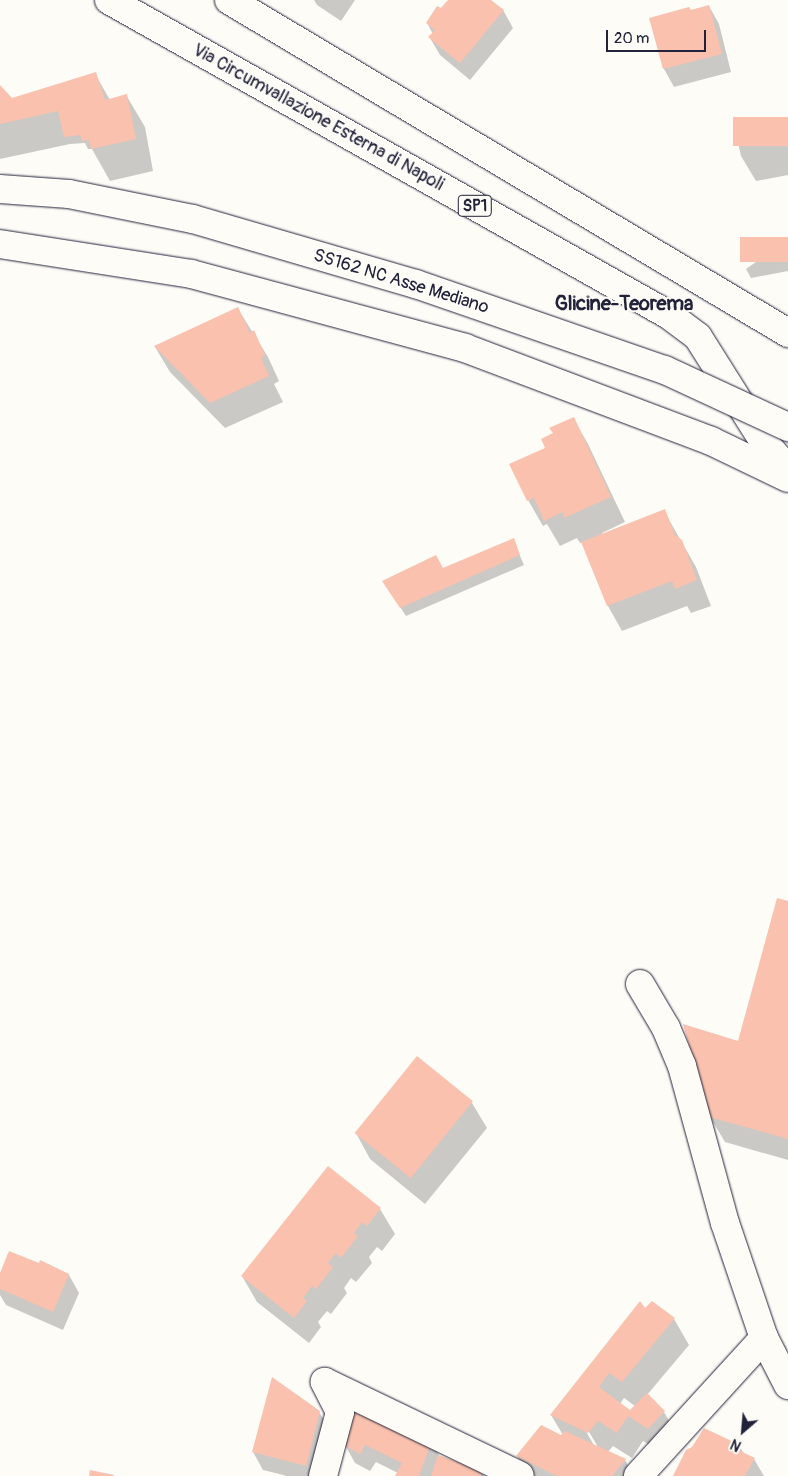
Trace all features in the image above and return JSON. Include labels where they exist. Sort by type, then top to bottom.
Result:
[{"type":"main road","name":"Via Circumvallazione Esterna di Napoli","points":[[109,0],[669,316],[698,337],[764,442],[788,470]]},
{"type":"main road","points":[[229,0],[788,333]]},
{"type":"main road","name":"SS162 NC Asse Mediano","points":[[0,189],[69,194],[193,219],[416,284],[665,370],[788,427]]},
{"type":"main road","points":[[0,244],[191,274],[465,348],[711,441],[788,478]]},
{"type":"main road","points":[[640,984],[666,1028],[682,1066],[725,1223],[764,1338],[788,1385]]},
{"type":"main road","points":[[638,1476],[764,1338]]},
{"type":"main road","points":[[323,1476],[340,1412],[326,1382],[520,1476]]},
{"type":"building","points":[[448,0],[491,0],[504,10],[460,63],[428,37],[435,30],[426,23],[437,6],[441,8]]},
{"type":"building","points":[[709,5],[722,54],[663,69],[649,18],[689,7],[691,10]]},
{"type":"building","points":[[96,72],[105,100],[127,94],[136,139],[91,149],[89,140],[82,141],[80,135],[64,137],[58,111],[0,124],[0,85],[12,98]]},
{"type":"building","points":[[733,117],[788,117],[788,146],[733,146]]},
{"type":"building","points":[[740,237],[788,237],[788,262],[740,262]]},
{"type":"building","points":[[238,307],[250,333],[254,330],[265,355],[261,358],[269,376],[210,403],[154,346]]},
{"type":"building","points":[[574,417],[611,497],[564,518],[563,512],[544,521],[534,498],[527,501],[509,464],[545,448],[541,439],[553,433],[549,428]]},
{"type":"building","points":[[665,509],[675,535],[682,540],[697,580],[675,589],[672,581],[607,606],[581,542]]},
{"type":"building","points":[[514,538],[520,555],[400,608],[382,581],[436,555],[443,568]]},
{"type":"building","points":[[777,898],[788,901],[788,1139],[709,1117],[683,1024],[738,1041]]},
{"type":"building","points":[[417,1056],[473,1101],[411,1178],[355,1133]]},
{"type":"building","points":[[328,1166],[381,1208],[367,1226],[362,1222],[354,1233],[358,1236],[341,1258],[336,1253],[328,1263],[333,1267],[316,1289],[312,1286],[303,1298],[307,1301],[294,1318],[241,1276]]},
{"type":"building","points":[[9,1251],[39,1263],[40,1260],[69,1274],[53,1312],[0,1289],[0,1273]]},
{"type":"building","points":[[640,1301],[645,1308],[652,1301],[675,1318],[622,1382],[609,1373],[599,1387],[630,1410],[647,1393],[665,1411],[648,1429],[628,1416],[617,1433],[598,1421],[588,1433],[550,1415]]},
{"type":"building","points":[[272,1377],[320,1411],[306,1466],[252,1452]]},
{"type":"building","points":[[349,1400],[432,1440],[419,1476],[395,1476],[402,1463],[365,1445],[360,1454],[343,1445]]},
{"type":"building","points":[[541,1425],[561,1435],[565,1431],[626,1459],[612,1476],[557,1476],[516,1456]]},
{"type":"building","points":[[704,1428],[740,1445],[740,1451],[755,1458],[745,1476],[673,1476],[686,1450],[692,1447]]},
{"type":"building","points":[[438,1455],[483,1471],[481,1476],[431,1476]]},
{"type":"building","points":[[90,1470],[114,1475],[114,1476],[89,1476]]},
{"type":"district","name":"Glicine-Teorema","points":[[624,303]]}]
